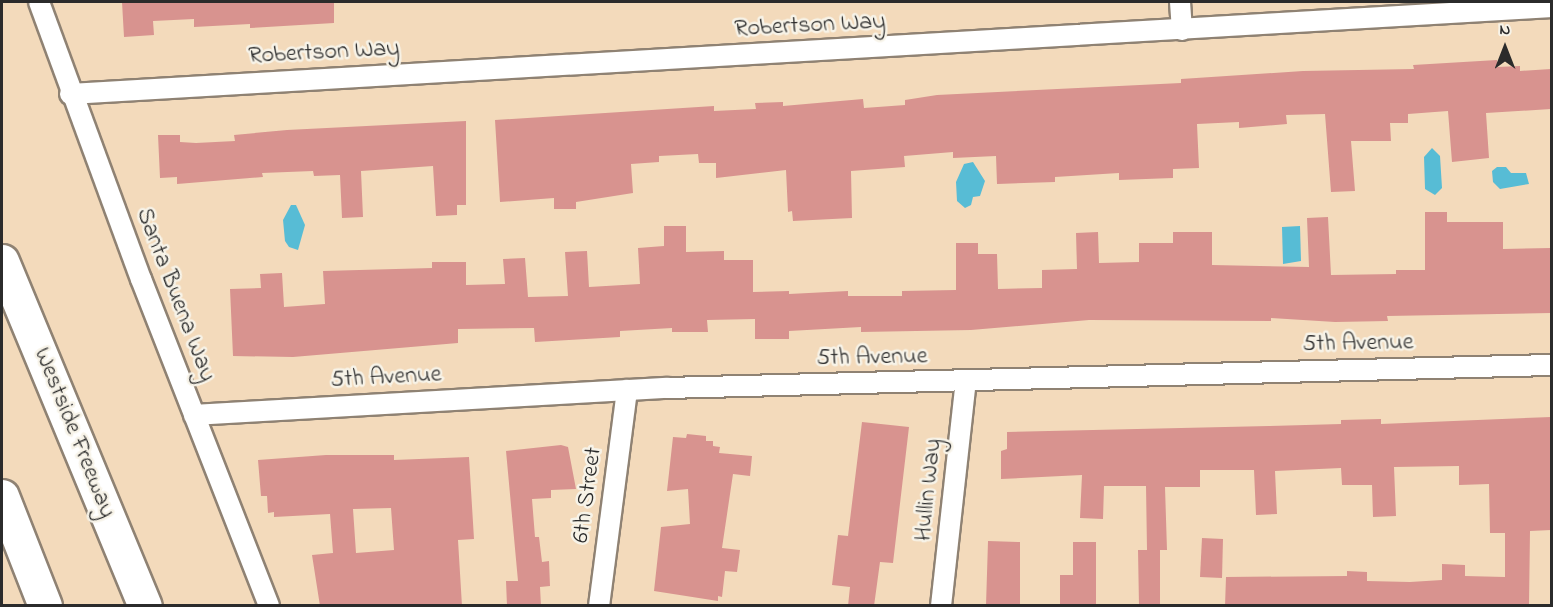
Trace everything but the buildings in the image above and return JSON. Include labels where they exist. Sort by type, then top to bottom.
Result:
[{"type":"highway","name":"Westside Freeway","points":[[2,261],[145,606]]},
{"type":"highway","points":[[2,496],[45,606]]},
{"type":"street","name":"Santa Buena Way","points":[[39,2],[70,94],[269,606]]},
{"type":"street","points":[[1180,2],[1182,30]]},
{"type":"street","name":"Robertson Way","points":[[70,94],[1182,30],[1531,5],[1551,7]]},
{"type":"street","name":"5th Avenue","points":[[194,415],[627,390],[1551,365]]},
{"type":"street","name":"Hullin Way","points":[[941,606],[966,380]]},
{"type":"street","name":"6th Street","points":[[599,606],[627,390]]},
{"type":"water","points":[[1432,148],[1440,156],[1442,188],[1435,195],[1425,189],[1424,157]]},
{"type":"water","points":[[973,162],[985,181],[980,196],[973,197],[971,205],[965,208],[957,201],[956,182],[964,164]]},
{"type":"water","points":[[1497,167],[1506,167],[1511,173],[1526,173],[1529,184],[1500,189],[1493,182],[1492,171]]},
{"type":"water","points":[[291,205],[296,205],[305,225],[298,250],[289,247],[285,241],[283,220]]},
{"type":"water","points":[[1300,226],[1301,261],[1283,264],[1282,227]]}]
